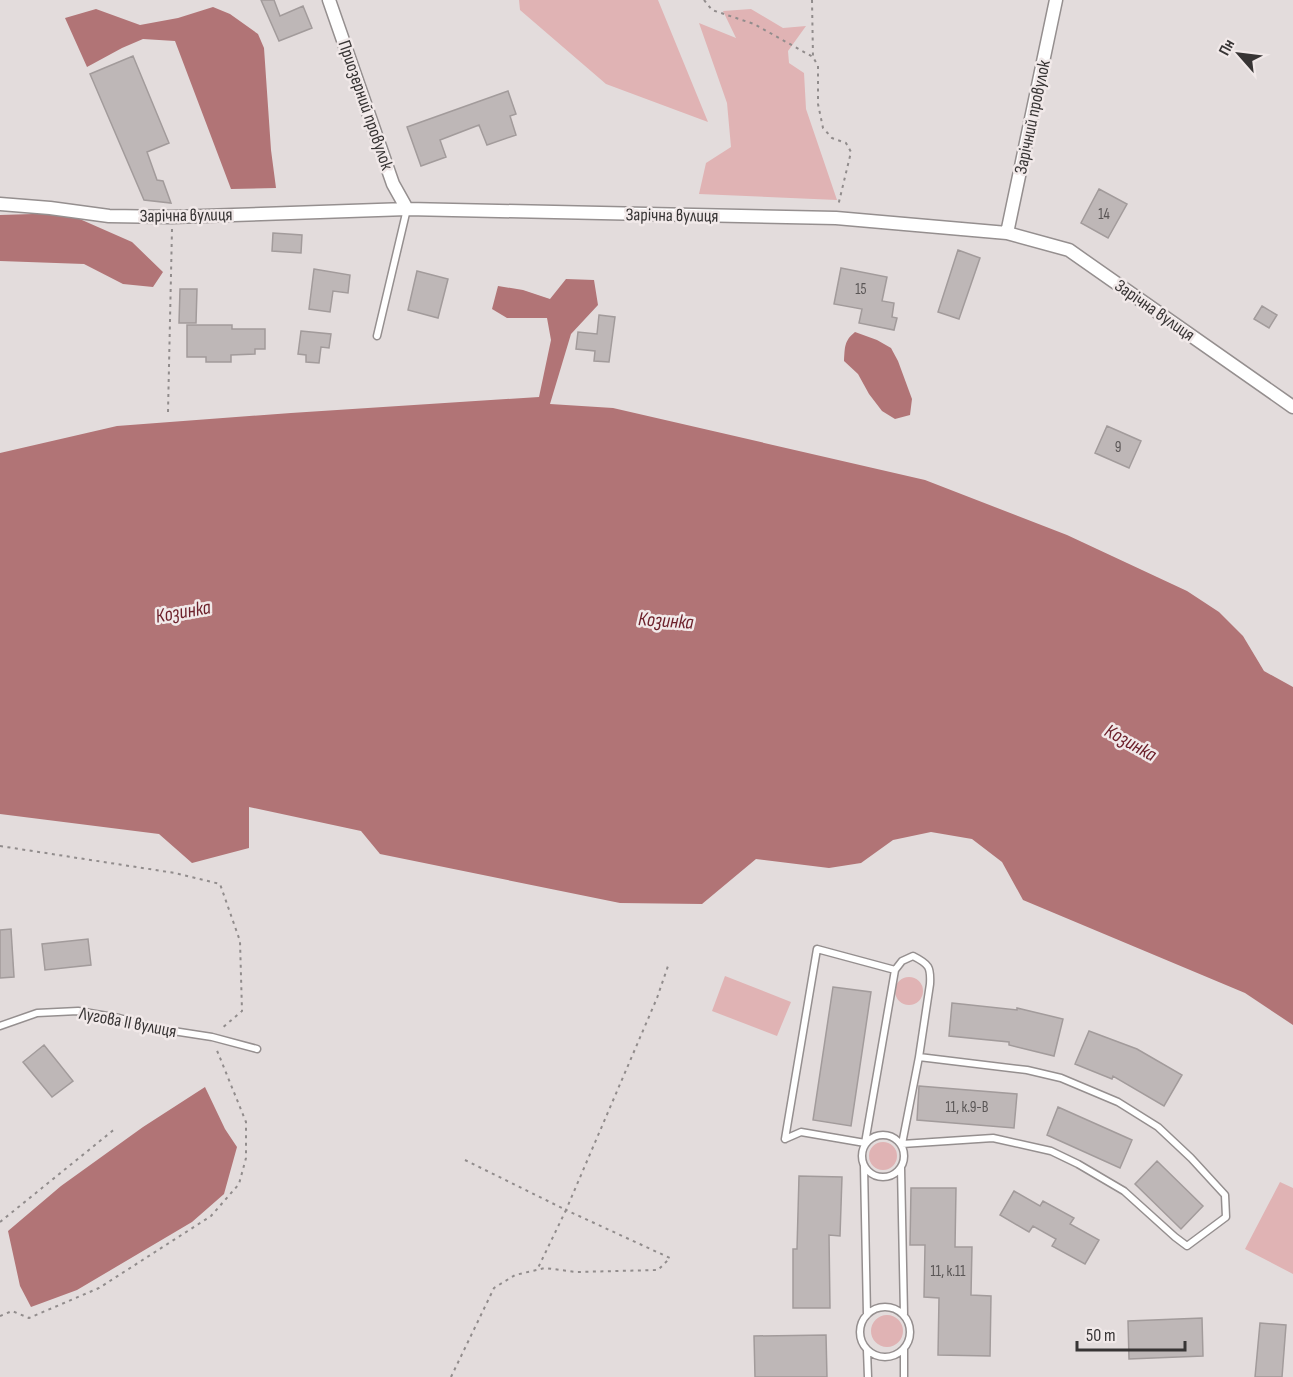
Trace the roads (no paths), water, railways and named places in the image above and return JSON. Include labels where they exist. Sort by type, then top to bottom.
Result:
[{"type":"street","name":"Приозерний провулок","points":[[329,0],[393,184],[407,209]]},
{"type":"street","name":"Зарічний провулок","points":[[1007,234],[1056,0]]},
{"type":"street","name":"Зарічна вулиця","points":[[0,204],[109,216],[172,217],[407,209],[836,218],[1007,234],[1069,250],[1293,407]]},
{"type":"lane","points":[[377,336],[407,209]]},
{"type":"lane","points":[[895,970],[817,949],[785,1139],[801,1132],[865,1143],[884,1135],[891,1136],[902,1144],[993,1138],[1051,1151],[1078,1164],[1124,1191],[1174,1238],[1187,1246],[1226,1217],[1225,1195],[1191,1158],[1158,1127],[1118,1102],[1061,1078],[1027,1070],[919,1057]]},
{"type":"lane","points":[[867,1315],[862,1155],[895,970],[902,961],[914,956],[926,962],[931,972],[919,1057],[902,1144],[905,1157],[901,1168],[904,1314]]},
{"type":"lane","name":"Лугова II вулиця","points":[[0,1026],[37,1014],[78,1011],[119,1018],[160,1029],[212,1037],[257,1049]]},
{"type":"lane","points":[[864,1166],[869,1172],[882,1178],[890,1177],[901,1168]]},
{"type":"lane","points":[[881,1307],[897,1309],[904,1314],[908,1320],[911,1335],[904,1349],[890,1357],[874,1355],[867,1350],[860,1336],[860,1329],[867,1315],[881,1307]]},
{"type":"lane","points":[[904,1349],[904,1377]]},
{"type":"lane","points":[[867,1350],[868,1377]]},
{"type":"water","points":[[213,7],[230,14],[258,34],[264,48],[276,188],[231,189],[175,41],[143,39],[87,67],[65,18],[96,9],[140,25],[178,18]]},
{"type":"water","points":[[66,213],[132,242],[163,272],[153,287],[123,284],[84,264],[0,261],[0,215]]},
{"type":"water","name":"Козинка","points":[[566,279],[594,280],[598,305],[571,334],[550,404],[613,408],[925,480],[1067,535],[1187,591],[1219,612],[1243,636],[1264,671],[1293,687],[1293,1025],[1245,993],[1023,900],[1002,862],[972,839],[931,832],[893,840],[861,863],[829,868],[756,859],[702,904],[620,903],[380,854],[361,831],[249,807],[249,848],[192,863],[159,834],[0,814],[0,453],[117,426],[539,397],[551,340],[547,318],[507,318],[492,309],[498,286],[523,290],[550,299]]},
{"type":"water","points":[[855,332],[891,348],[912,399],[910,415],[895,419],[882,411],[858,374],[844,361],[847,341]]},
{"type":"water","points":[[205,1087],[225,1129],[237,1147],[224,1194],[192,1222],[77,1290],[31,1307],[20,1286],[8,1231],[61,1186],[143,1127]]}]
